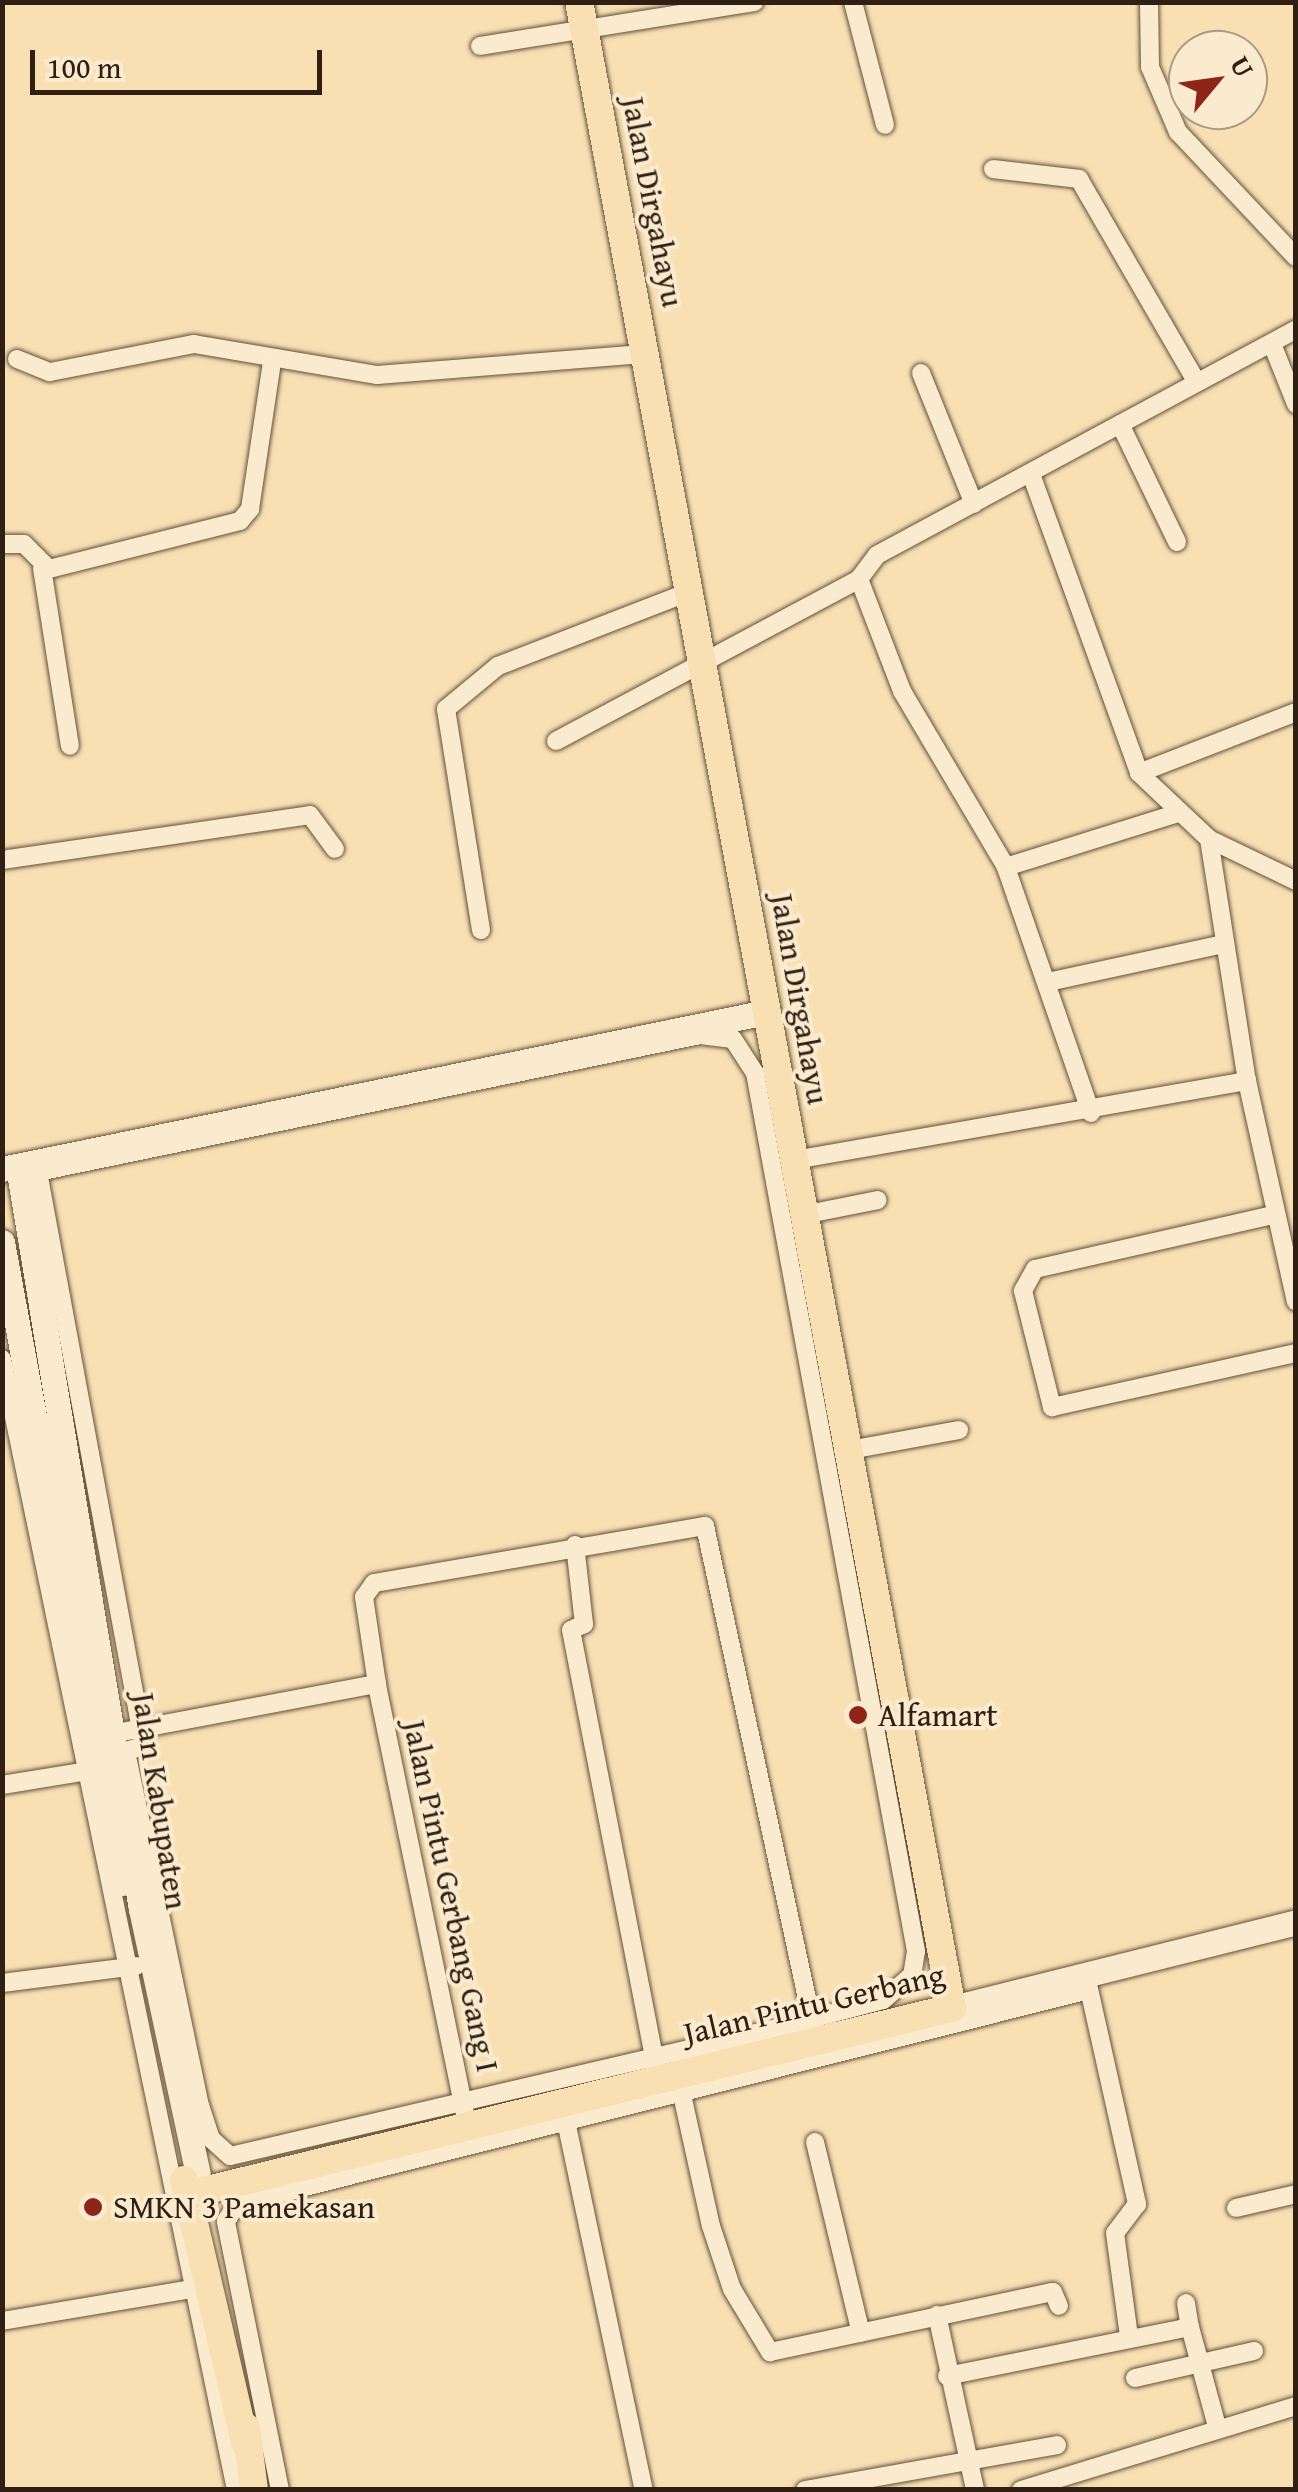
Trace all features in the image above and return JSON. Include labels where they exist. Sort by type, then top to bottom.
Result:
[{"type":"main road","name":"Jalan Dirgahayu","points":[[579,2],[704,660],[844,1451],[952,2008]]},
{"type":"main road","name":"Jalan Pintu Gerbang","points":[[193,2184],[348,2151],[465,2112],[564,2108],[814,2030],[952,2008]]},
{"type":"main road","name":"Jalan Kabupaten","points":[[193,2184],[206,2287],[246,2443],[254,2490]]},
{"type":"street","points":[[480,46],[585,34],[754,2]]},
{"type":"street","points":[[853,2],[885,125]]},
{"type":"street","points":[[1149,2],[1150,67],[1178,132],[1296,257]]},
{"type":"street","points":[[993,169],[1079,179],[1196,381]]},
{"type":"street","points":[[556,741],[859,578],[878,555],[1296,329]]},
{"type":"street","points":[[18,359],[50,372],[194,344],[272,362],[377,374],[646,354]]},
{"type":"street","points":[[1272,344],[1296,404]]},
{"type":"street","points":[[42,568],[240,521],[250,510],[272,362]]},
{"type":"street","points":[[921,373],[974,504]]},
{"type":"street","points":[[1120,424],[1177,542]]},
{"type":"street","points":[[1031,474],[1139,773],[1209,839],[1296,881]]},
{"type":"street","points":[[2,544],[24,544],[42,568],[70,746]]},
{"type":"street","points":[[859,578],[902,691],[1006,866],[1091,1113]]},
{"type":"street","points":[[481,930],[446,709],[498,666],[691,591]]},
{"type":"street","points":[[1139,773],[1296,712]]},
{"type":"street","points":[[1006,866],[1178,813]]},
{"type":"street","points":[[2,860],[310,815],[335,848]]},
{"type":"street","points":[[1209,839],[1247,1081],[1273,1214],[1296,1302]]},
{"type":"street","points":[[1048,982],[1224,944]]},
{"type":"street","points":[[10,1168],[766,1012]]},
{"type":"street","points":[[116,1734],[38,1172],[700,1035],[733,1039],[750,1058],[764,1115],[916,1951],[912,1975],[894,1996],[814,2030],[705,1526],[575,1545],[584,1624],[572,1630],[668,2074],[710,2226],[764,2345],[775,2354],[937,2314],[1053,2292],[1059,2306]]},
{"type":"street","points":[[794,1160],[1091,1113],[1247,1081]]},
{"type":"street","name":"Jalan Kabupaten","points":[[10,1168],[116,1734],[101,1770],[130,1967],[193,2184]]},
{"type":"street","points":[[803,1215],[878,1200]]},
{"type":"street","points":[[1273,1214],[1036,1270],[1023,1291],[1052,1407],[1296,1352]]},
{"type":"street","name":"Jalan Kabupaten","points":[[2,1242],[116,1734]]},
{"type":"street","points":[[2,1360],[101,1770],[2,1785]]},
{"type":"street","points":[[844,1451],[960,1430]]},
{"type":"street","name":"Jalan Pintu Gerbang Gang I","points":[[465,2112],[377,1684],[367,1587],[575,1545]]},
{"type":"street","points":[[116,1734],[377,1684]]},
{"type":"street","points":[[116,1734],[144,1746],[126,1751],[210,2140],[240,2157],[668,2074],[1087,1982],[1137,2204],[1115,2232],[1130,2336]]},
{"type":"street","name":"Jalan Kabupaten","points":[[101,1770],[193,2184]]},
{"type":"street","name":"Jalan Pintu Gerbang","points":[[952,2008],[1087,1982],[1296,1922]]},
{"type":"street","points":[[2,1983],[130,1967],[206,2287],[236,2490]]},
{"type":"street","points":[[280,2490],[230,2212],[564,2108],[644,2490]]},
{"type":"street","points":[[815,2142],[861,2333]]},
{"type":"street","points":[[1236,2208],[1296,2194]]},
{"type":"street","points":[[2,2322],[206,2287]]},
{"type":"street","points":[[1186,2303],[1216,2423]]},
{"type":"street","points":[[937,2314],[946,2376],[975,2490]]},
{"type":"street","points":[[946,2376],[1190,2327]]},
{"type":"street","points":[[1135,2378],[1254,2351]]},
{"type":"street","points":[[1021,2490],[1216,2423],[1296,2406]]},
{"type":"street","points":[[805,2490],[970,2466],[1057,2444]]},
{"type":"place","name":"Alfamart","points":[[858,1715]]},
{"type":"place","name":"SMKN 3 Pamekasan","points":[[93,2207]]}]
